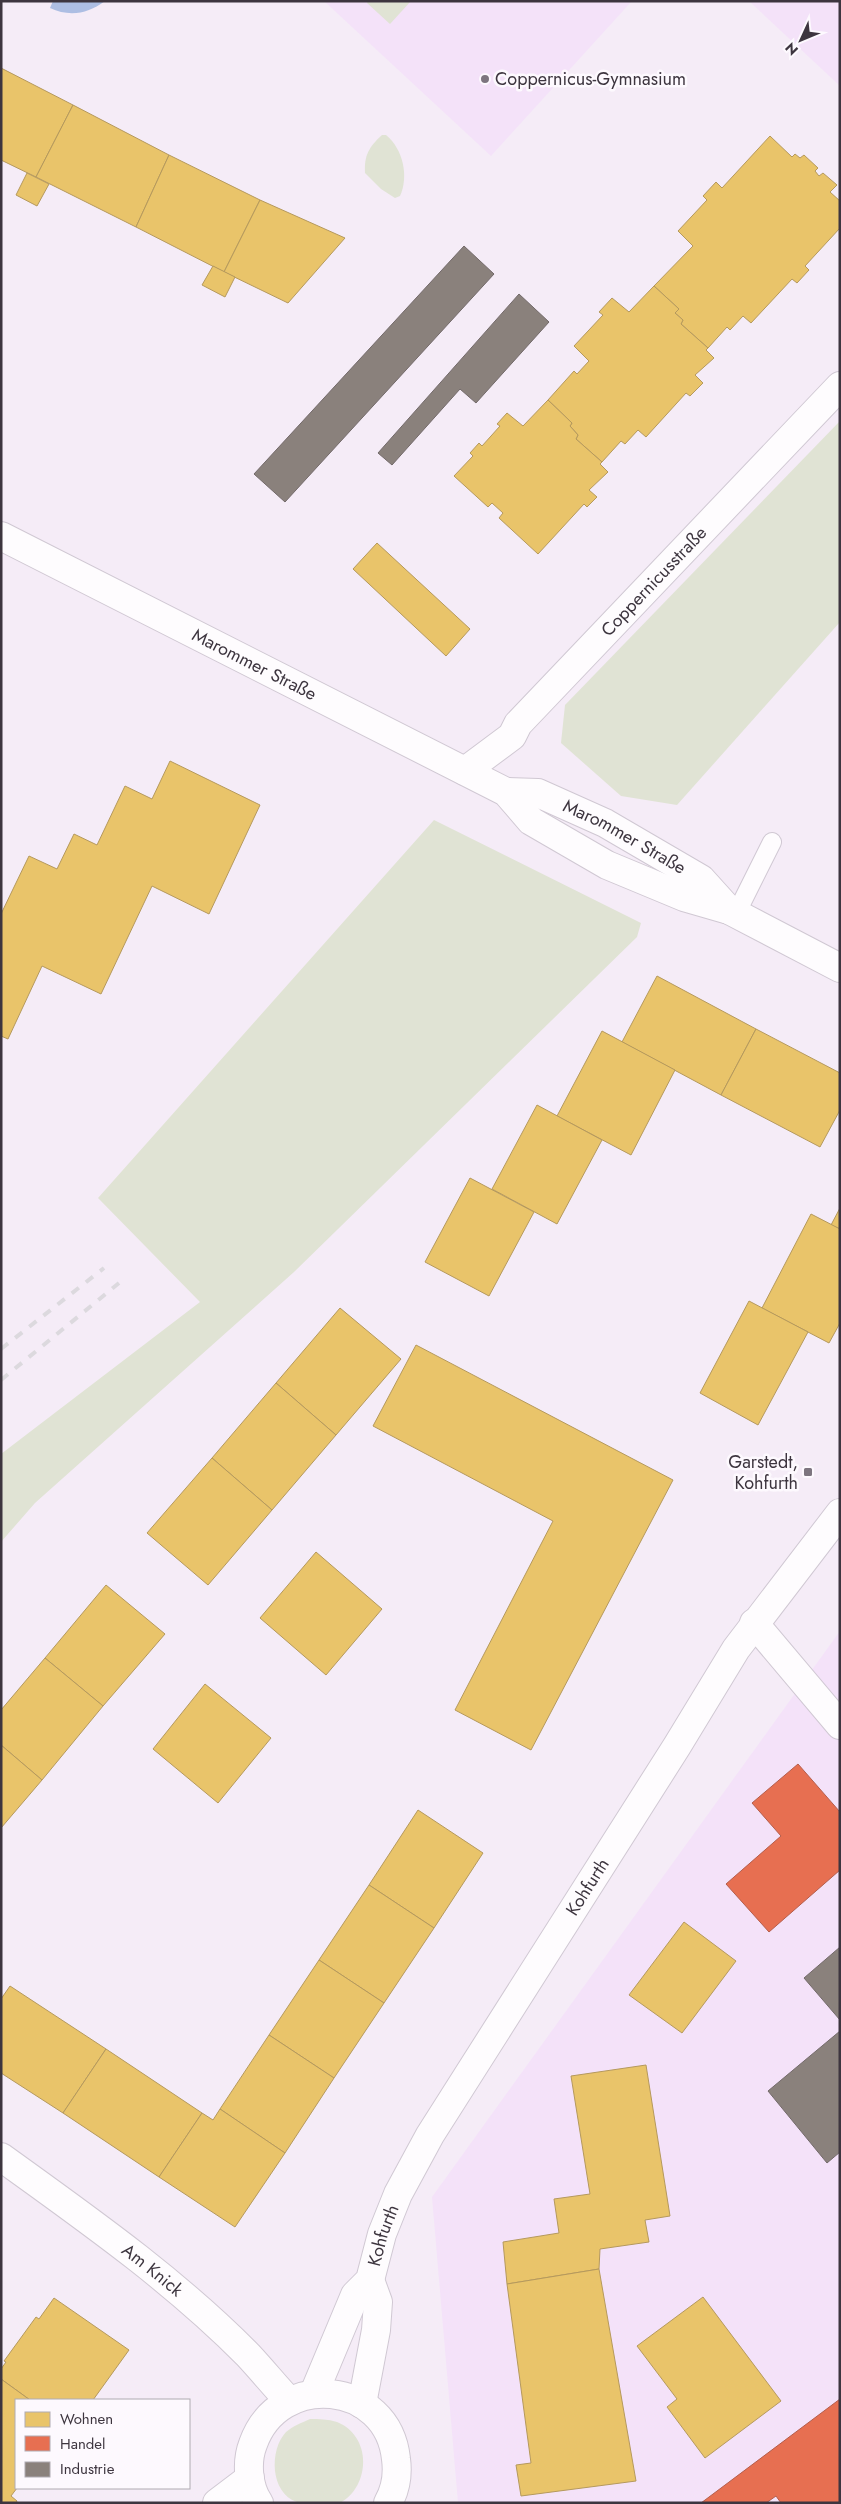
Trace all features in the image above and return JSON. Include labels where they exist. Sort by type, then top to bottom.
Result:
[{"type":"street","name":"Coppernicusstraße","points":[[465,770],[512,736],[518,724],[840,386]]},
{"type":"street","name":"Marommer Straße","points":[[1,536],[506,792],[531,821],[607,865],[684,897],[732,912],[840,968]]},
{"type":"street","name":"Marommer Straße","points":[[506,792],[538,793],[612,827],[701,879],[732,912]]},
{"type":"street","name":"Kohfurth","points":[[259,2503],[250,2478],[249,2462],[257,2433],[276,2409],[301,2397],[355,2295],[370,2280],[382,2234],[398,2194],[430,2135],[754,1623],[840,1513]]},
{"type":"street","points":[[754,1623],[840,1725]]},
{"type":"street","name":"Am Knick","points":[[1,2157],[116,2241],[199,2309],[249,2356],[301,2397]]},
{"type":"street","name":"Kohfurth","points":[[362,2404],[376,2330],[378,2302],[370,2280]]},
{"type":"street","points":[[301,2397],[330,2393],[347,2397],[362,2404],[384,2425],[396,2453],[396,2484],[388,2503]]},
{"type":"street","points":[[217,2503],[250,2478]]},
{"type":"lane","points":[[732,912],[772,842]]},
{"type":"shaded area","name":"Coppernicus-Gymnasium","points":[[324,1],[632,1],[491,156]]},
{"type":"shaded area","points":[[368,1],[411,1],[390,24],[367,3]]},
{"type":"shaded area","points":[[749,1],[840,1],[840,86]]},
{"type":"shaded area","points":[[382,135],[386,135],[392,141],[403,163],[403,188],[400,196],[395,198],[381,189],[365,173],[365,161],[368,152]]},
{"type":"shaded area","points":[[840,421],[840,622],[677,805],[621,796],[561,743],[565,705]]},
{"type":"shaded area","points":[[434,820],[641,923],[637,937],[294,1272],[35,1503],[1,1542],[1,1454],[200,1302],[98,1198]]},
{"type":"shaded area","points":[[840,1631],[840,2503],[458,2503],[432,2197]]},
{"type":"shaded area","points":[[310,2419],[337,2422],[357,2438],[362,2449],[362,2474],[358,2485],[340,2503],[297,2502],[288,2497],[277,2481],[275,2460],[280,2440],[286,2432]]},
{"type":"water","points":[[53,1],[105,1],[92,9],[78,13],[64,13],[50,8]]},
{"type":"building: Wohnen","points":[[1,68],[73,105],[36,177],[1,160]]},
{"type":"building: Wohnen","points":[[73,105],[169,155],[136,227],[36,177]]},
{"type":"building: Wohnen","points":[[770,136],[792,157],[795,154],[800,158],[804,155],[818,168],[815,171],[819,176],[823,173],[837,185],[830,192],[840,201],[840,228],[805,266],[809,270],[797,283],[792,279],[751,323],[743,316],[730,330],[727,327],[708,348],[681,324],[683,320],[675,313],[679,309],[654,286],[693,246],[678,231],[707,200],[703,196],[716,182],[722,188]]},
{"type":"building: Wohnen","points":[[169,155],[260,200],[224,272],[136,227]]},
{"type":"building: Wohnen","points":[[27,173],[49,184],[37,206],[16,195]]},
{"type":"building: Wohnen","points":[[260,200],[345,238],[288,303],[224,272]]},
{"type":"building: Wohnen","points":[[213,266],[235,277],[225,297],[202,285]]},
{"type":"building: Wohnen","points":[[654,286],[679,309],[675,313],[683,320],[681,324],[708,348],[706,350],[714,358],[695,375],[703,383],[690,396],[686,393],[646,437],[638,430],[625,444],[621,441],[602,462],[576,439],[578,435],[570,426],[572,423],[548,400],[574,371],[577,374],[589,361],[574,346],[603,315],[599,312],[612,298],[629,312]]},
{"type":"building: Wohnen","points":[[548,400],[572,423],[570,426],[578,435],[576,439],[602,462],[600,464],[608,472],[589,490],[597,497],[587,507],[584,504],[538,554],[499,518],[503,513],[492,503],[488,507],[454,476],[473,456],[470,453],[479,443],[482,446],[500,426],[497,424],[507,413],[523,426]]},
{"type":"building: Wohnen","points":[[377,543],[470,629],[446,656],[353,569]]},
{"type":"building: Wohnen","points":[[170,761],[260,805],[209,914],[152,886],[101,994],[42,966],[8,1039],[1,1036],[1,914],[29,856],[57,869],[74,834],[97,845],[125,786],[152,799]]},
{"type":"building: Wohnen","points":[[657,976],[756,1029],[721,1095],[622,1042]]},
{"type":"building: Wohnen","points":[[756,1029],[840,1073],[840,1110],[820,1147],[721,1095]]},
{"type":"building: Wohnen","points":[[602,1031],[675,1070],[631,1155],[557,1116]]},
{"type":"building: Wohnen","points":[[537,1105],[602,1140],[557,1224],[492,1189]]},
{"type":"building: Wohnen","points":[[470,1178],[534,1212],[489,1296],[425,1262]]},
{"type":"building: Wohnen","points":[[840,1208],[840,1229],[831,1225]]},
{"type":"building: Wohnen","points":[[811,1214],[840,1229],[840,1323],[829,1343],[762,1308]]},
{"type":"building: Wohnen","points":[[749,1301],[808,1332],[758,1425],[700,1393]]},
{"type":"building: Wohnen","points":[[340,1308],[401,1359],[336,1435],[276,1383]]},
{"type":"building: Wohnen","points":[[416,1345],[673,1480],[531,1750],[455,1710],[553,1521],[373,1426]]},
{"type":"building: Wohnen","points":[[276,1383],[336,1435],[272,1510],[212,1458]]},
{"type":"building: Wohnen","points":[[212,1458],[272,1510],[208,1585],[147,1533]]},
{"type":"building: Wohnen","points":[[316,1552],[382,1609],[326,1675],[260,1618]]},
{"type":"building: Wohnen","points":[[106,1585],[165,1634],[103,1706],[45,1658]]},
{"type":"building: Wohnen","points":[[45,1658],[103,1706],[42,1780],[1,1745],[1,1710]]},
{"type":"building: Wohnen","points":[[205,1684],[271,1738],[218,1803],[153,1749]]},
{"type":"building: Wohnen","points":[[1,1745],[42,1780],[1,1828]]},
{"type":"building: Wohnen","points":[[418,1810],[483,1853],[434,1928],[369,1885]]},
{"type":"building: Wohnen","points":[[369,1885],[434,1928],[384,2003],[319,1960]]},
{"type":"building: Wohnen","points":[[684,1922],[736,1961],[682,2033],[629,1995]]},
{"type":"building: Wohnen","points":[[319,1960],[384,2003],[334,2078],[269,2035]]},
{"type":"building: Wohnen","points":[[10,1986],[106,2049],[63,2113],[1,2073],[1,1999]]},
{"type":"building: Wohnen","points":[[269,2035],[334,2078],[285,2153],[220,2109]]},
{"type":"building: Wohnen","points":[[106,2049],[202,2113],[159,2177],[63,2113]]},
{"type":"building: Wohnen","points":[[646,2065],[670,2216],[645,2220],[649,2242],[600,2249],[599,2269],[507,2284],[503,2242],[559,2233],[554,2199],[590,2194],[571,2076]]},
{"type":"building: Wohnen","points":[[220,2109],[285,2153],[235,2227],[159,2177],[202,2113],[213,2120]]},
{"type":"building: Wohnen","points":[[599,2269],[636,2481],[521,2496],[516,2465],[531,2463],[507,2284]]},
{"type":"building: Wohnen","points":[[703,2297],[781,2401],[705,2458],[667,2407],[677,2399],[637,2346]]},
{"type":"building: Wohnen","points":[[54,2298],[129,2350],[94,2399],[29,2399],[1,2379],[1,2369],[6,2362],[4,2361],[36,2317],[39,2319]]},
{"type":"building: Wohnen","points":[[1,2379],[29,2399],[15,2399],[16,2489],[11,2496],[17,2501],[16,2503],[1,2503]]},
{"type":"building: Handel","points":[[798,1764],[840,1812],[840,1870],[769,1932],[726,1884],[781,1836],[752,1803]]},
{"type":"building: Handel","points":[[840,2399],[840,2503],[781,2503],[776,2496],[766,2503],[701,2503]]},
{"type":"building: Industrie","points":[[464,246],[494,274],[285,502],[254,474]]},
{"type":"building: Industrie","points":[[519,294],[549,322],[476,403],[460,389],[392,465],[378,453]]},
{"type":"building: Industrie","points":[[840,1947],[840,2020],[804,1978]]},
{"type":"building: Industrie","points":[[840,2031],[840,2152],[827,2163],[768,2091]]},
{"type":"railway","points":[[1,1349],[104,1268]]},
{"type":"railway","points":[[1,1380],[119,1283]]},
{"type":"place","name":"Coppernicus-Gymnasium","points":[[485,79]]},
{"type":"place","name":"Garstedt, Kohfurth","points":[[808,1472]]}]
